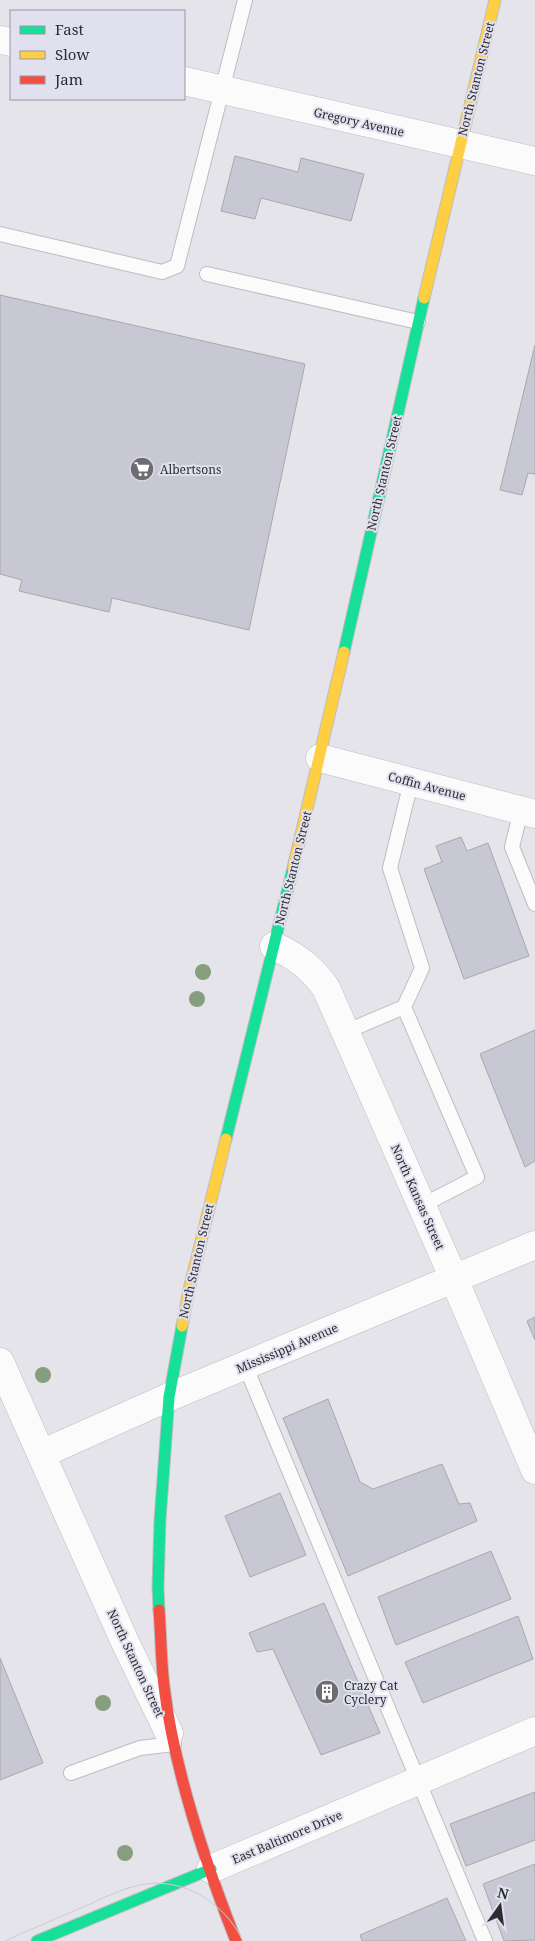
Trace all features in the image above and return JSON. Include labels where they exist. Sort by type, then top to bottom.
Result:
[{"type":"street","name":"North Stanton Street","points":[[236,1941],[211,1869],[174,1744],[164,1685],[158,1586],[160,1520],[169,1397],[189,1290],[320,758],[418,322],[495,0]]},
{"type":"street","name":"Gregory Avenue","points":[[185,81],[535,162]]},
{"type":"street","name":"Coffin Avenue","points":[[320,758],[528,812]]},
{"type":"street","name":"North Kansas Street","points":[[274,946],[294,956],[316,974],[326,988],[454,1279],[535,1470]]},
{"type":"street","name":"Mississippi Avenue","points":[[41,1454],[169,1397],[535,1245]]},
{"type":"street","name":"North Stanton Street","points":[[0,1362],[125,1642],[174,1744]]},
{"type":"street","name":"East Baltimore Drive","points":[[38,1941],[535,1731]]},
{"type":"lane","points":[[0,234],[162,272],[177,266],[245,0]]},
{"type":"lane","points":[[207,274],[418,322]]},
{"type":"lane","points":[[345,1032],[404,1007],[422,968],[390,868],[411,782]]},
{"type":"lane","points":[[528,812],[512,847],[535,904]]},
{"type":"lane","points":[[404,1007],[477,1177],[421,1206]]},
{"type":"lane","points":[[246,1365],[485,1941]]},
{"type":"lane","points":[[71,1773],[140,1748],[174,1744]]},
{"type":"building","points":[[235,156],[298,172],[301,158],[364,174],[351,221],[261,198],[255,219],[221,211]]},
{"type":"building","name":"Albertsons","points":[[0,295],[305,364],[249,630],[112,598],[109,612],[19,591],[22,580],[0,574]]},
{"type":"building","points":[[535,345],[535,474],[528,473],[522,495],[500,490]]},
{"type":"building","points":[[461,837],[467,851],[488,843],[529,956],[464,979],[424,869],[442,862],[436,846]]},
{"type":"building","points":[[535,1030],[535,1161],[525,1167],[480,1054]]},
{"type":"building","points":[[535,1317],[535,1340],[527,1321]]},
{"type":"building","points":[[328,1399],[360,1482],[373,1489],[442,1464],[459,1504],[470,1503],[477,1521],[348,1576],[283,1418]]},
{"type":"building","points":[[280,1493],[306,1555],[250,1577],[225,1516]]},
{"type":"building","points":[[491,1551],[511,1599],[396,1645],[378,1597]]},
{"type":"building","name":"Crazy Cat Cyclery","points":[[324,1603],[380,1733],[321,1755],[273,1649],[257,1652],[249,1633]]},
{"type":"building","points":[[518,1616],[533,1659],[423,1703],[405,1662]]},
{"type":"building","points":[[0,1658],[43,1763],[0,1780]]},
{"type":"building","points":[[535,1792],[535,1840],[466,1866],[450,1824]]},
{"type":"building","points":[[535,1864],[535,1940],[504,1941],[483,1884]]},
{"type":"building","points":[[447,1898],[466,1941],[362,1941],[360,1935]]},
{"type":"tram line","points":[[5,1941],[119,1891],[156,1883],[172,1885],[201,1895],[225,1915],[243,1941]]},
{"type":"traffic: fast","points":[[344,652],[424,298]]},
{"type":"traffic: fast","points":[[226,1139],[293,868]]},
{"type":"traffic: fast","points":[[159,1610],[160,1520],[169,1397],[182,1326]]},
{"type":"traffic: fast","points":[[37,1941],[211,1869]]},
{"type":"traffic: slow","points":[[424,298],[495,0]]},
{"type":"traffic: slow","points":[[293,868],[344,652]]},
{"type":"traffic: slow","points":[[182,1326],[226,1139]]},
{"type":"traffic: jam","points":[[159,1610],[164,1686],[175,1750],[202,1848],[236,1941]]},
{"type":"place","name":"Albertsons","points":[[142,469]]},
{"type":"place","name":"Crazy Cat Cyclery","points":[[327,1692]]}]
